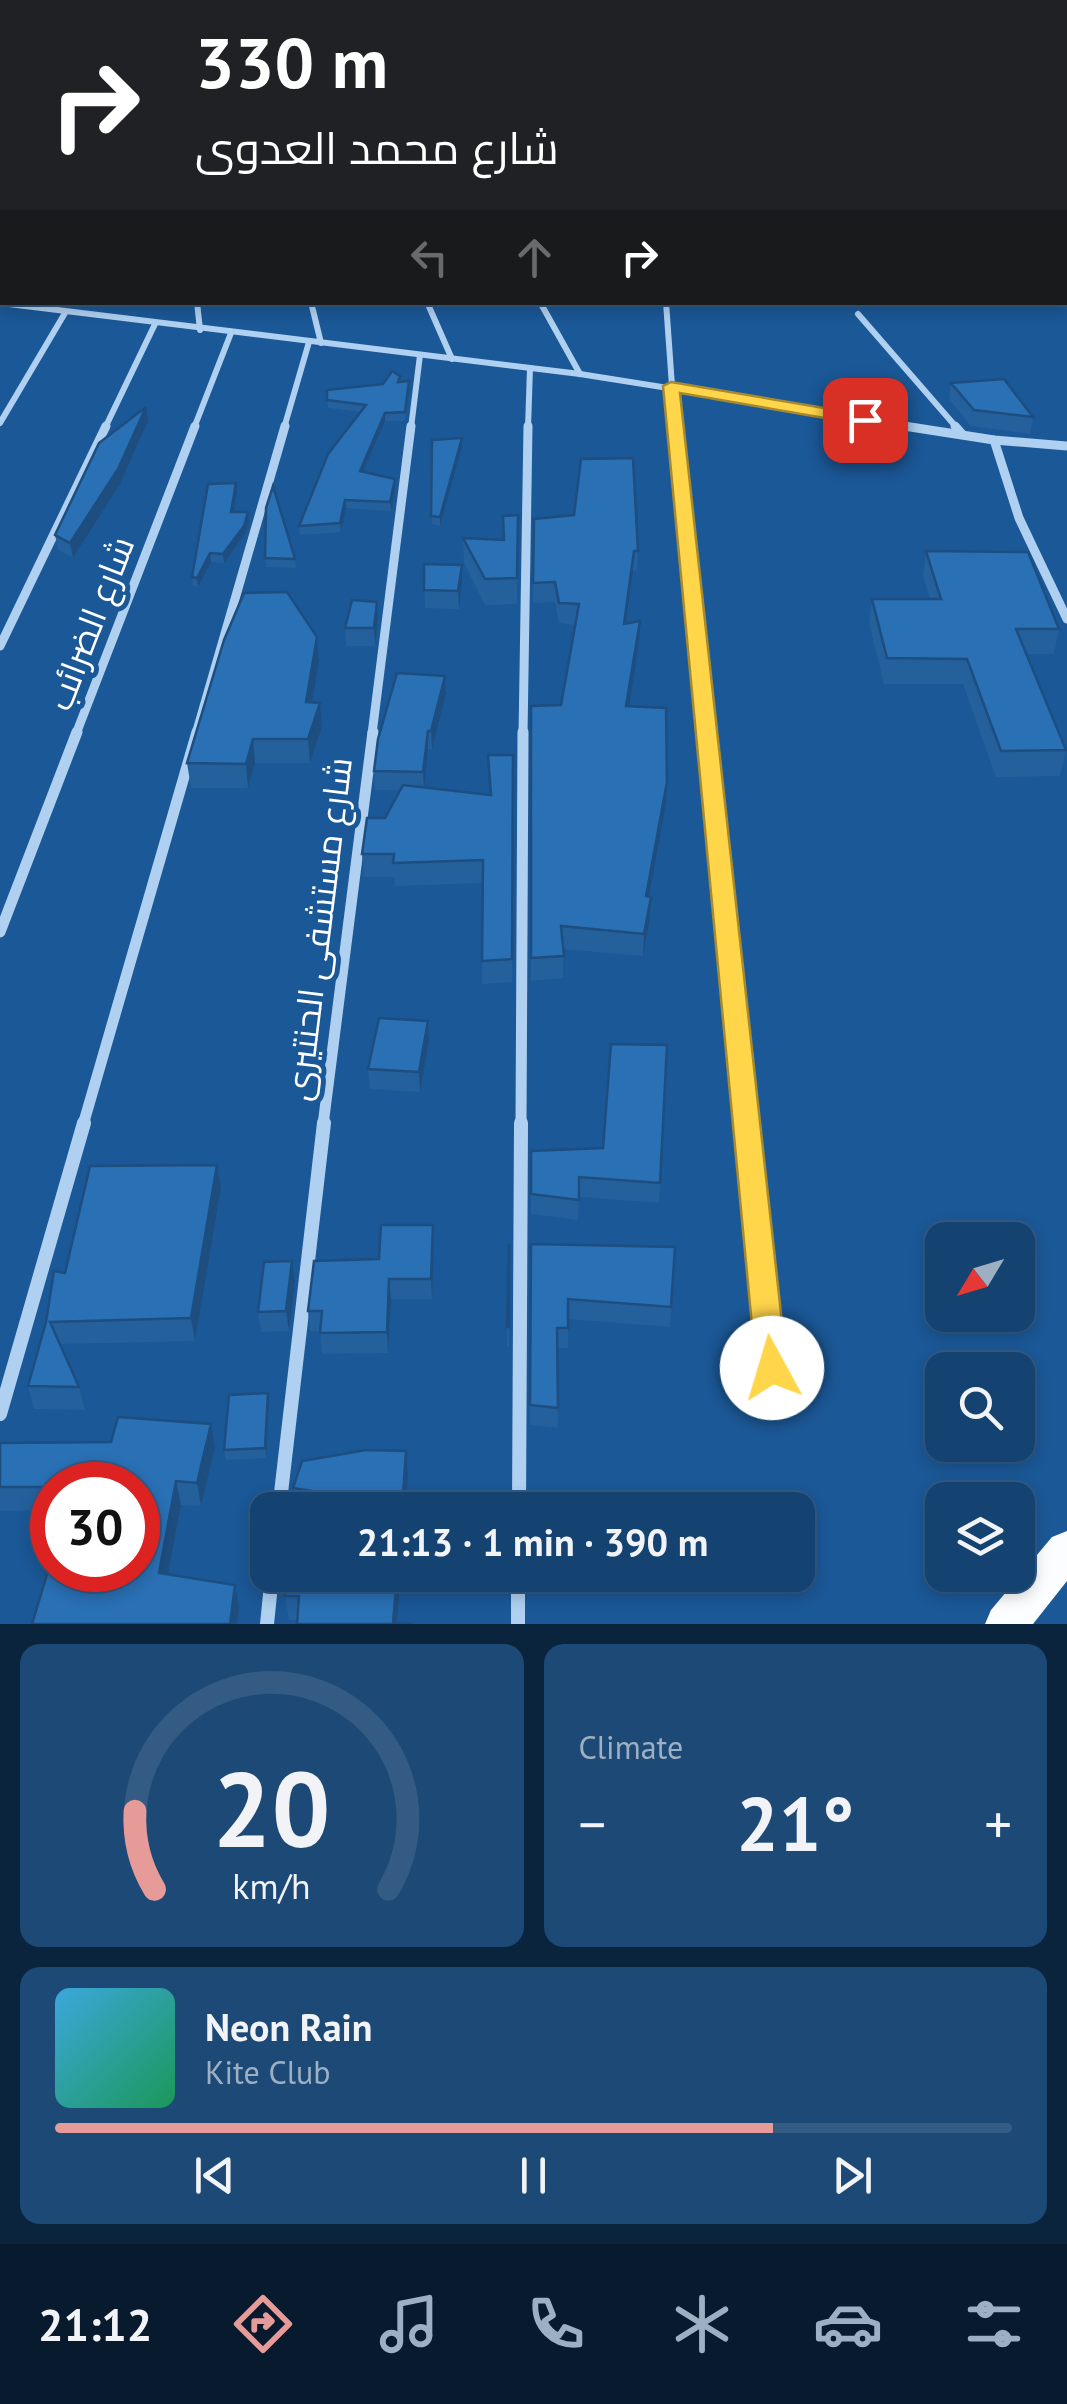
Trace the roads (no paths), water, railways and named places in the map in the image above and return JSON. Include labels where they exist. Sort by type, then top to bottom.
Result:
[{"type":"highway","points":[[1006,1624],[1067,1550]]},
{"type":"street","points":[[14,305],[671,386],[994,440],[1067,446]]},
{"type":"street","points":[[0,423],[73,305]]},
{"type":"street","points":[[197,305],[200,330]]},
{"type":"street","points":[[0,1414],[315,343],[311,305]]},
{"type":"street","points":[[429,305],[452,359]]},
{"type":"street","points":[[542,305],[580,374]]},
{"type":"street","points":[[666,305],[671,386],[772,1368]]},
{"type":"street","points":[[858,314],[962,434]]},
{"type":"street","points":[[0,646],[155,324]]},
{"type":"street","name":"شارع الضرائب","points":[[0,932],[231,334]]},
{"type":"street","name":"شارع مستشفى الحنتيرى","points":[[281,1492],[420,355]]},
{"type":"street","points":[[519,1492],[524,520],[530,368]]},
{"type":"street","points":[[994,440],[1018,518],[1067,619]]},
{"type":"street","points":[[266,1624],[270,1592]]},
{"type":"street","points":[[518,1592],[518,1624]]}]
